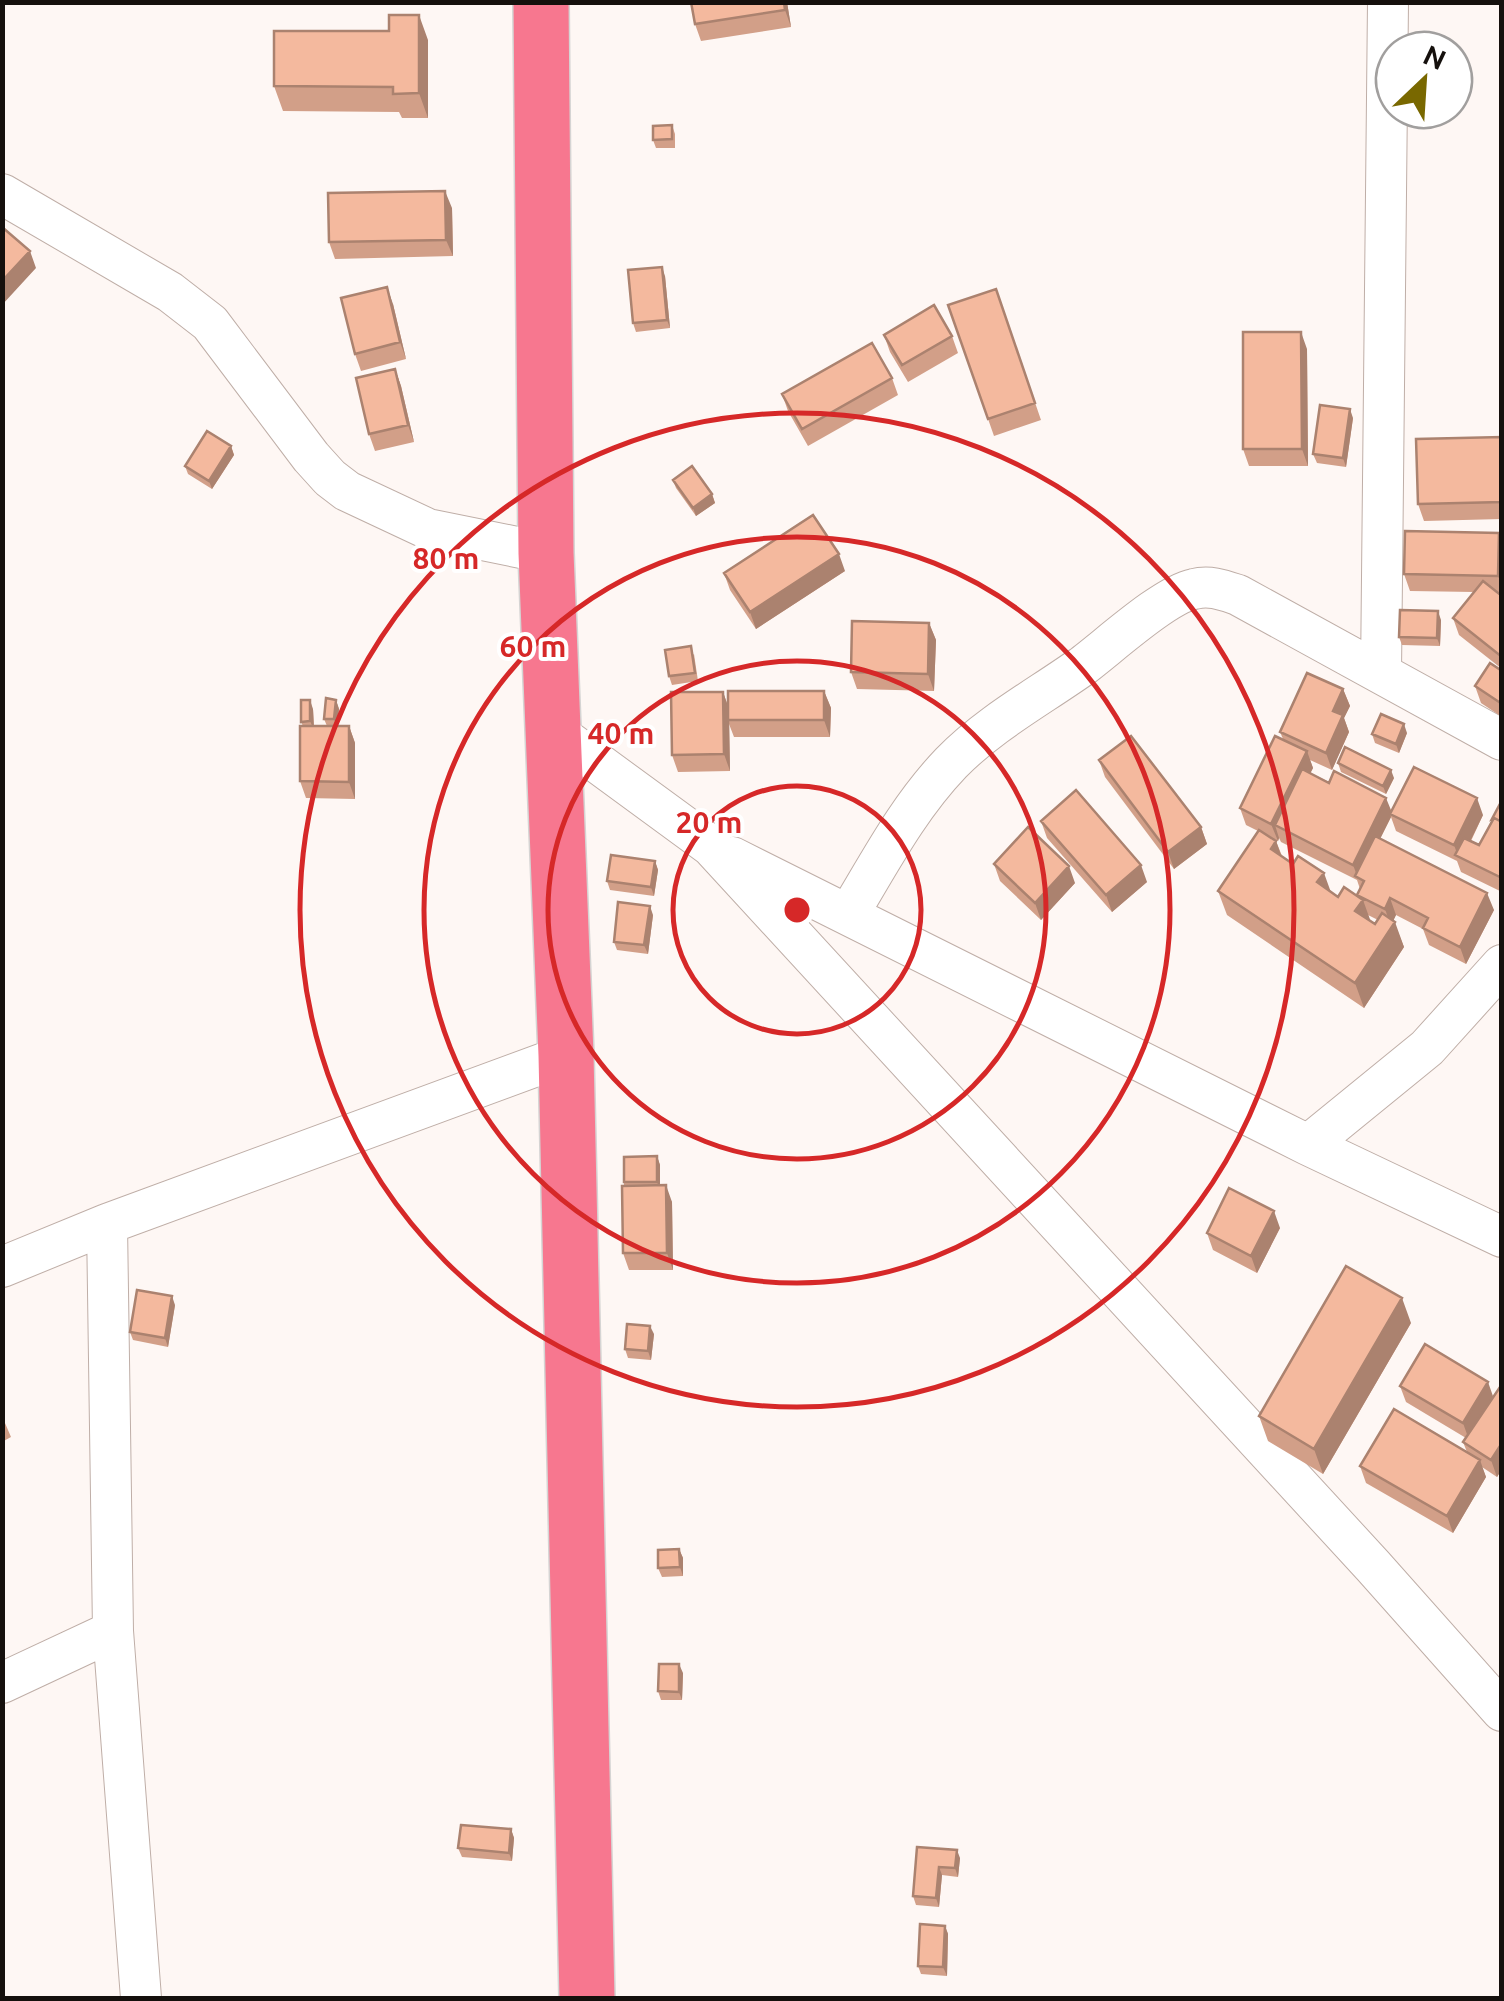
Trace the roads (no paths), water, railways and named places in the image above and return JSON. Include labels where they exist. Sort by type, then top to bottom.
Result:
[{"type":"highway","points":[[541,2],[546,553],[566,1054],[587,1998]]},
{"type":"street","points":[[1381,673],[1388,2]]},
{"type":"street","points":[[2,194],[170,292],[210,323],[311,456],[346,490],[428,530],[546,553]]},
{"type":"street","points":[[848,915],[910,812],[953,761],[998,722],[1080,668],[1165,602],[1191,589],[1214,587],[1238,595],[1502,740]]},
{"type":"street","points":[[554,731],[711,846],[1502,1237]]},
{"type":"street","points":[[711,846],[1502,1711]]},
{"type":"street","points":[[1308,1144],[1427,1048],[1502,966]]},
{"type":"street","points":[[2,1267],[107,1224],[566,1054]]},
{"type":"street","points":[[107,1224],[113,1630],[141,1998]]},
{"type":"street","points":[[2,1683],[113,1630]]}]
